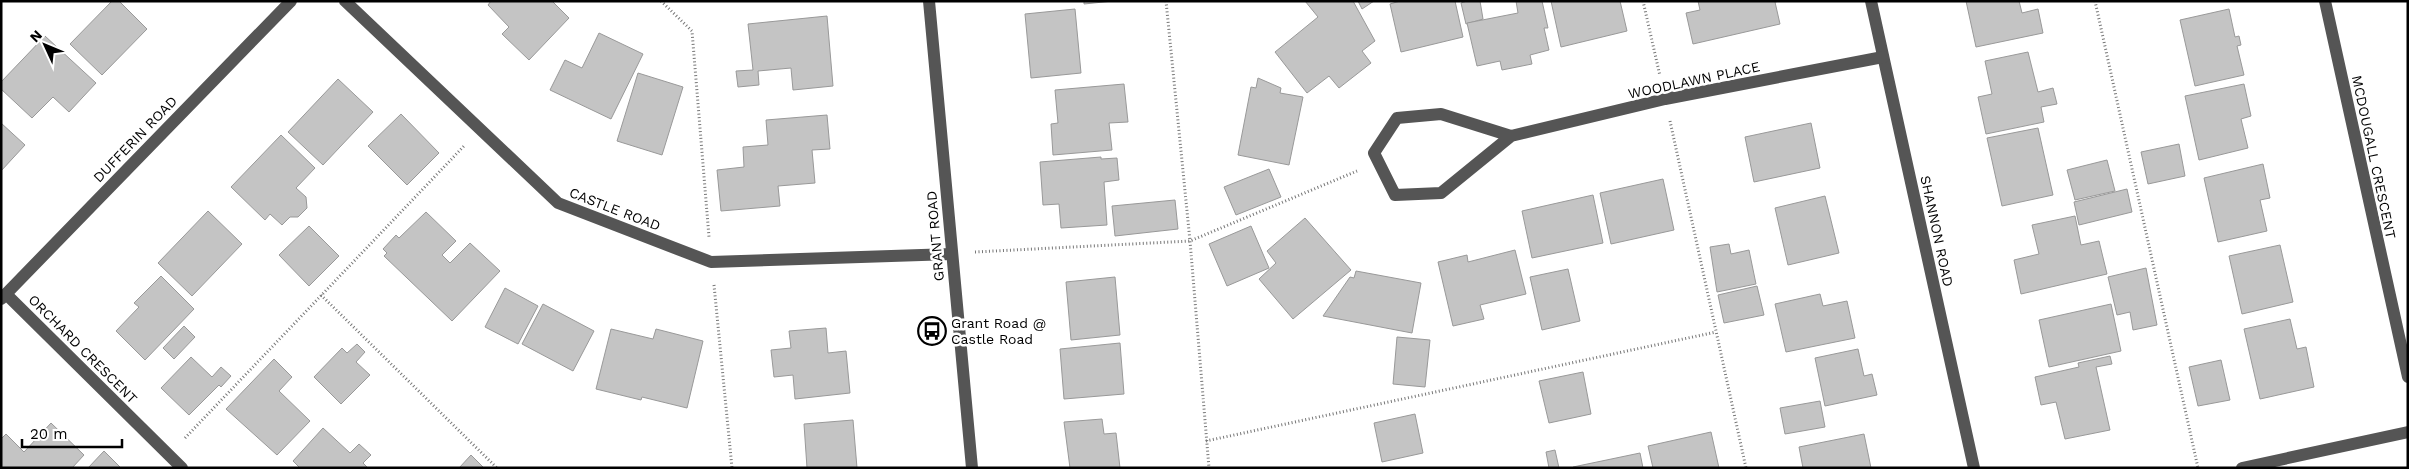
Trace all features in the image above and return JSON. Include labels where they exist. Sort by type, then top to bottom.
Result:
[{"type":"street","name":"DUFFERIN ROAD","points":[[3,296],[291,1]]},
{"type":"street","name":"CASTLE ROAD","points":[[345,1],[558,202],[711,262],[952,254]]},
{"type":"street","name":"GRANT ROAD","points":[[929,1],[972,468]]},
{"type":"street","name":"SHANNON ROAD","points":[[1871,1],[1974,468]]},
{"type":"street","name":"MCDOUGALL CRESCENT","points":[[2325,1],[2408,377]]},
{"type":"street","name":"WOODLAWN PLACE","points":[[1511,136],[1440,114],[1397,118],[1374,153],[1380,162],[1394,195],[1441,193],[1511,136],[1665,100],[1883,58]]},
{"type":"street","name":"ORCHARD CRESCENT","points":[[3,296],[182,468]]},
{"type":"street","points":[[2242,468],[2408,432]]},
{"type":"path","points":[[661,1],[692,31],[711,262],[732,468]]},
{"type":"path","points":[[1166,1],[1190,241],[1209,468]]},
{"type":"path","points":[[1643,1],[1746,468]]},
{"type":"path","points":[[2095,1],[2198,468]]},
{"type":"path","points":[[169,454],[480,129]]},
{"type":"path","points":[[952,254],[1190,241],[1380,162]]},
{"type":"path","points":[[321,295],[497,468]]},
{"type":"path","points":[[1206,441],[1716,332]]},
{"type":"building","points":[[112,1],[119,1],[147,29],[102,75],[70,44]]},
{"type":"building","points":[[491,1],[552,1],[569,18],[529,60],[502,34],[509,27],[488,5]]},
{"type":"building","points":[[1084,1],[1113,1],[1084,4]]},
{"type":"building","points":[[1305,1],[1353,1],[1375,41],[1362,51],[1371,63],[1339,88],[1329,76],[1307,93],[1275,52],[1318,17]]},
{"type":"building","points":[[1358,1],[1374,1],[1362,9]]},
{"type":"building","points":[[1400,1],[1455,1],[1463,37],[1401,52],[1390,4]]},
{"type":"building","points":[[1480,1],[1483,19],[1466,24],[1461,3]]},
{"type":"building","points":[[1516,1],[1542,1],[1548,28],[1544,28],[1549,50],[1530,55],[1532,64],[1502,70],[1500,61],[1477,66],[1467,23],[1518,13]]},
{"type":"building","points":[[1551,1],[1620,1],[1627,31],[1561,47]]},
{"type":"building","points":[[1698,1],[1780,1],[1775,2],[1780,24],[1693,44],[1686,13],[1700,10]]},
{"type":"building","points":[[1966,1],[2019,1],[2022,13],[2038,9],[2043,33],[1976,47]]},
{"type":"building","points":[[1075,9],[1081,73],[1031,78],[1025,14]]},
{"type":"building","points":[[2229,9],[2235,37],[2239,36],[2241,45],[2237,46],[2244,75],[2195,86],[2180,20]]},
{"type":"building","points":[[827,16],[833,86],[793,90],[791,68],[758,71],[759,85],[738,87],[736,71],[753,70],[748,24]]},
{"type":"building","points":[[599,33],[643,54],[611,119],[550,90],[565,60],[582,68]]},
{"type":"building","points":[[45,36],[96,83],[69,112],[53,97],[32,118],[1,89],[1,82]]},
{"type":"building","points":[[2028,52],[2038,92],[2053,88],[2057,104],[2041,107],[2044,122],[1986,134],[1978,97],[1992,94],[1985,61]]},
{"type":"building","points":[[638,73],[683,87],[662,155],[617,141]]},
{"type":"building","points":[[1258,78],[1281,88],[1280,93],[1303,97],[1289,165],[1238,155],[1251,87],[1256,88]]},
{"type":"building","points":[[338,79],[373,112],[323,165],[288,132]]},
{"type":"building","points":[[1124,84],[1128,122],[1109,123],[1112,150],[1053,155],[1051,124],[1058,123],[1055,90]]},
{"type":"building","points":[[2244,84],[2251,116],[2241,119],[2248,148],[2199,160],[2185,96]]},
{"type":"building","points":[[401,114],[439,153],[407,185],[368,146]]},
{"type":"building","points":[[827,115],[830,149],[812,150],[815,183],[778,186],[780,206],[721,211],[717,170],[744,167],[743,147],[768,145],[766,120]]},
{"type":"building","points":[[1,123],[25,145],[1,171]]},
{"type":"building","points":[[1811,123],[1820,168],[1754,182],[1745,137]]},
{"type":"building","points":[[2038,128],[2053,195],[2002,206],[1987,138]]},
{"type":"building","points":[[281,135],[315,168],[296,188],[306,197],[307,208],[298,217],[290,217],[282,225],[270,214],[265,220],[231,187]]},
{"type":"building","points":[[2179,144],[2185,176],[2148,184],[2141,152]]},
{"type":"building","points":[[1101,157],[1101,159],[1117,158],[1119,180],[1104,182],[1107,225],[1061,228],[1059,204],[1043,205],[1040,162]]},
{"type":"building","points":[[2107,160],[2115,191],[2075,200],[2067,170]]},
{"type":"building","points":[[2263,164],[2270,198],[2260,200],[2267,231],[2218,242],[2204,178]]},
{"type":"building","points":[[1269,169],[1281,197],[1236,215],[1224,187]]},
{"type":"building","points":[[1663,179],[1674,230],[1611,244],[1600,193]]},
{"type":"building","points":[[2127,189],[2132,212],[2079,225],[2074,202]]},
{"type":"building","points":[[1593,195],[1603,243],[1532,258],[1522,211]]},
{"type":"building","points":[[1825,196],[1839,253],[1788,265],[1775,208]]},
{"type":"building","points":[[1175,200],[1178,229],[1115,236],[1112,206]]},
{"type":"building","points":[[208,211],[242,244],[192,296],[158,263]]},
{"type":"building","points":[[426,212],[456,241],[442,255],[450,263],[470,243],[500,271],[452,321],[384,256],[387,253],[383,249],[396,235],[399,238]]},
{"type":"building","points":[[2075,216],[2081,245],[2099,241],[2107,274],[2021,294],[2014,260],[2039,254],[2032,225]]},
{"type":"building","points":[[1305,218],[1351,270],[1293,319],[1259,279],[1276,263],[1267,251]]},
{"type":"building","points":[[309,226],[339,256],[309,286],[279,255]]},
{"type":"building","points":[[1251,226],[1269,268],[1227,286],[1209,244]]},
{"type":"building","points":[[1729,244],[1731,254],[1749,250],[1756,284],[1717,292],[1710,247]]},
{"type":"building","points":[[2280,245],[2293,302],[2242,314],[2229,256]]},
{"type":"building","points":[[1515,250],[1526,294],[1480,305],[1484,319],[1453,326],[1438,262],[1467,255],[1468,262]]},
{"type":"building","points":[[2146,268],[2157,325],[2133,330],[2130,312],[2117,315],[2108,277]]},
{"type":"building","points":[[1568,269],[1580,321],[1542,330],[1530,277]]},
{"type":"building","points":[[1356,271],[1421,283],[1412,333],[1323,316],[1350,277],[1354,278]]},
{"type":"building","points":[[161,276],[194,309],[145,360],[116,331],[139,307],[134,303]]},
{"type":"building","points":[[1115,277],[1120,335],[1071,340],[1066,282]]},
{"type":"building","points":[[1757,286],[1764,315],[1724,323],[1718,295]]},
{"type":"building","points":[[505,288],[538,306],[518,344],[485,327]]},
{"type":"building","points":[[1820,294],[1823,306],[1847,301],[1855,338],[1786,352],[1775,304]]},
{"type":"building","points":[[543,304],[594,331],[573,371],[522,344]]},
{"type":"building","points":[[2111,304],[2121,351],[2049,367],[2039,320]]},
{"type":"building","points":[[2290,319],[2297,349],[2306,347],[2314,387],[2260,399],[2244,329]]},
{"type":"building","points":[[184,326],[195,337],[174,359],[163,348]]},
{"type":"building","points":[[826,328],[828,353],[846,351],[850,393],[795,399],[793,375],[774,377],[771,350],[791,348],[789,331]]},
{"type":"building","points":[[611,329],[653,339],[656,329],[703,341],[687,408],[642,397],[641,400],[596,389]]},
{"type":"building","points":[[1397,337],[1430,340],[1425,387],[1393,384]]},
{"type":"building","points":[[1120,343],[1124,394],[1064,399],[1060,349]]},
{"type":"building","points":[[357,344],[365,352],[356,362],[370,375],[341,404],[314,377],[342,348],[347,353]]},
{"type":"building","points":[[1858,349],[1864,376],[1872,374],[1877,395],[1825,406],[1815,358]]},
{"type":"building","points":[[2110,356],[2112,364],[2096,367],[2110,430],[2065,439],[2056,402],[2041,405],[2035,377],[2079,367],[2078,363]]},
{"type":"building","points":[[191,357],[212,377],[221,367],[231,376],[221,387],[219,385],[189,415],[161,388]]},
{"type":"building","points":[[274,359],[292,377],[279,391],[310,421],[277,455],[226,409]]},
{"type":"building","points":[[2221,360],[2230,400],[2198,406],[2189,367]]},
{"type":"building","points":[[1583,372],[1591,414],[1549,423],[1539,381]]},
{"type":"building","points":[[1820,401],[1825,427],[1785,434],[1780,408]]},
{"type":"building","points":[[1415,414],[1423,453],[1382,462],[1374,423]]},
{"type":"building","points":[[1102,419],[1104,434],[1116,433],[1120,468],[1070,468],[1064,422]]},
{"type":"building","points":[[853,420],[857,468],[807,468],[804,424]]},
{"type":"building","points":[[51,423],[84,455],[72,468],[1,468],[1,439],[6,434],[24,452]]},
{"type":"building","points":[[323,428],[350,453],[359,444],[371,455],[363,463],[368,468],[300,468],[293,461]]},
{"type":"building","points":[[1711,432],[1719,468],[1653,468],[1648,446]]},
{"type":"building","points":[[1864,434],[1871,468],[1803,468],[1799,447]]},
{"type":"building","points":[[1555,450],[1559,468],[1549,468],[1546,452]]},
{"type":"building","points":[[104,451],[121,468],[88,468]]},
{"type":"building","points":[[1640,453],[1643,468],[1573,467]]},
{"type":"building","points":[[471,455],[484,468],[459,468]]},
{"type":"place","name":"Grant Road @ Castle Road","points":[[932,331]]}]
